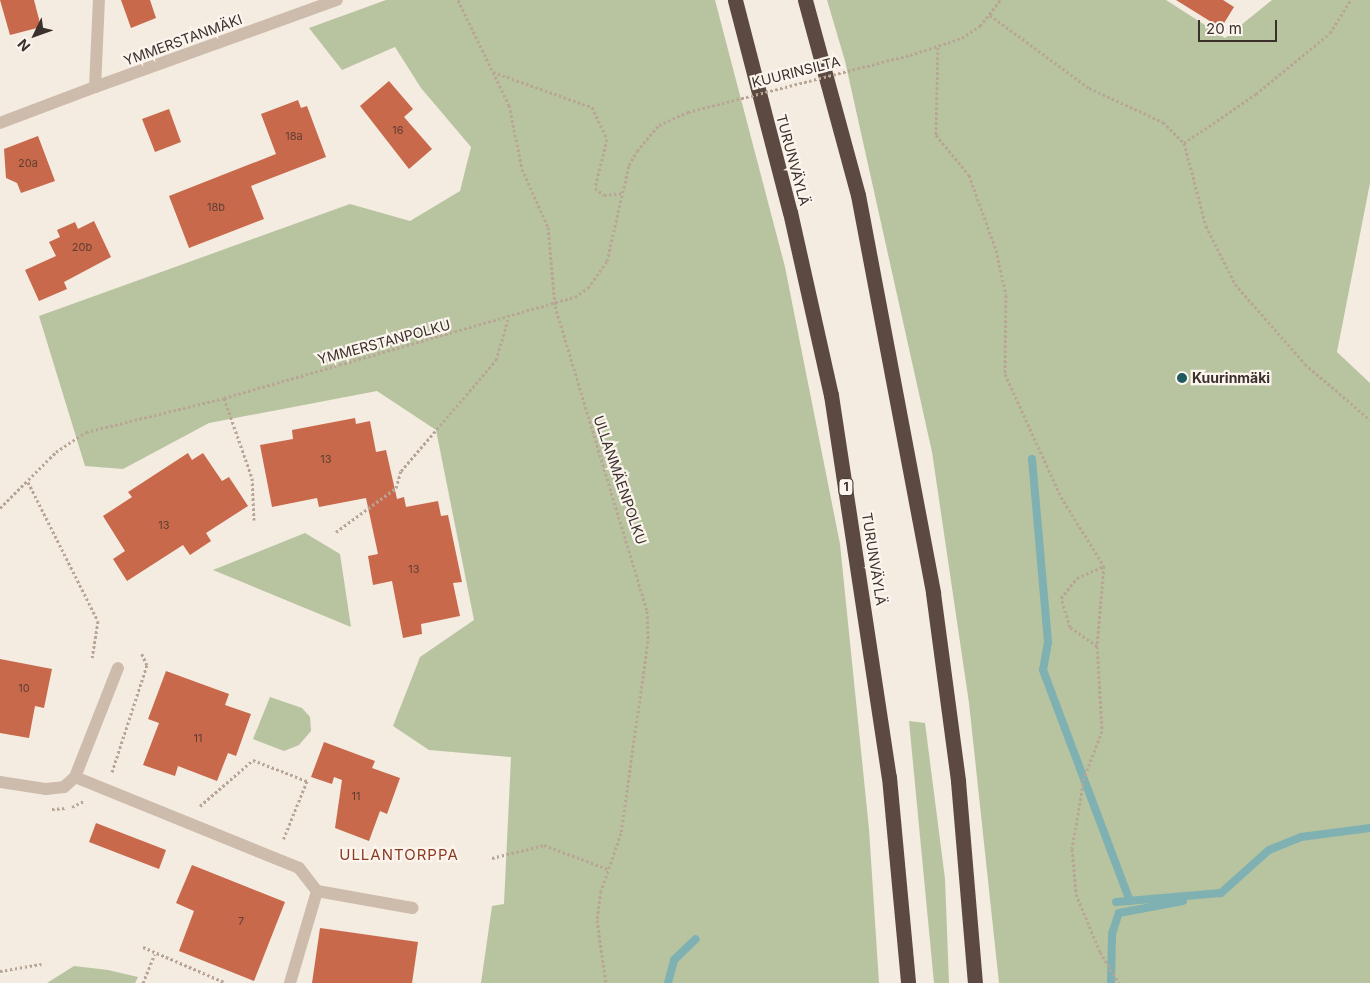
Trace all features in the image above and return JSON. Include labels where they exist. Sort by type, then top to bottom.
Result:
[{"type":"highway","name":"TURUNVÄYLÄ","points":[[734,0],[790,212],[831,395],[889,777],[908,983]]},
{"type":"highway","points":[[805,0],[858,195],[931,583],[958,781],[975,983]]},
{"type":"street","points":[[95,87],[99,0]]},
{"type":"street","name":"YMMERSTANMÄKI","points":[[0,124],[95,87],[338,0]]},
{"type":"street","points":[[0,782],[46,789],[64,786],[74,777],[118,668]]},
{"type":"street","points":[[74,777],[299,868],[317,891],[412,908]]},
{"type":"street","points":[[290,983],[317,891]]},
{"type":"path","name":"ULLANMÄENPOLKU","points":[[458,0],[509,106],[522,169],[548,227],[555,306],[647,611],[648,641],[621,833],[608,869],[597,920],[606,983]]},
{"type":"path","name":"KUURINSILTA","points":[[688,112],[938,47],[962,38],[990,15],[1000,0]]},
{"type":"path","points":[[1184,143],[1256,94],[1330,32],[1351,0]]},
{"type":"path","points":[[990,15],[1089,88],[1163,122],[1184,143],[1206,226],[1236,284],[1305,364],[1370,420]]},
{"type":"path","points":[[938,47],[936,135],[969,175],[996,250],[1006,295],[1006,374],[1062,497],[1104,566],[1098,646],[1102,731],[1084,778],[1072,848],[1076,894],[1100,952],[1119,983]]},
{"type":"path","points":[[493,72],[592,107],[607,139],[595,188],[604,195],[623,193]]},
{"type":"path","name":"YMMERSTANPOLKU","points":[[0,508],[56,452],[86,432],[224,398],[555,306],[588,288],[599,275],[607,261],[629,165],[646,137],[668,119],[688,112]]},
{"type":"path","points":[[336,532],[396,488],[401,471],[496,360],[508,319]]},
{"type":"path","points":[[224,398],[252,478],[254,520]]},
{"type":"path","points":[[28,482],[98,622],[92,658]]},
{"type":"path","points":[[1098,646],[1070,627],[1060,598],[1077,578],[1104,566]]},
{"type":"path","points":[[182,822],[253,760],[307,781],[275,859]]},
{"type":"path","points":[[492,858],[544,845],[608,869]]},
{"type":"path","points":[[142,948],[226,983]]},
{"type":"path","points":[[143,983],[156,953]]},
{"type":"path","points":[[0,971],[41,964]]},
{"type":"green space","points":[[386,0],[715,0],[785,267],[840,544],[869,829],[879,983],[481,983],[492,906],[504,904],[511,757],[429,750],[393,726],[420,657],[474,620],[436,430],[377,391],[209,423],[123,469],[85,466],[39,316],[350,204],[410,221],[460,191],[471,147],[421,88],[395,47],[342,70],[309,28]]},
{"type":"green space","points":[[827,0],[1166,0],[1225,38],[1272,0],[1370,0],[1370,183],[1337,352],[1370,383],[1370,983],[999,983],[969,703],[932,452],[845,61]]},
{"type":"green space","points":[[305,533],[340,554],[351,627],[213,570]]},
{"type":"green space","points":[[270,697],[302,708],[310,717],[311,731],[299,745],[284,751],[253,739]]},
{"type":"green space","points":[[909,721],[925,723],[945,879],[949,983],[934,983]]},
{"type":"green space","points":[[74,966],[108,970],[138,977],[135,983],[47,983]]},
{"type":"building","points":[[0,0],[34,0],[41,27],[10,35]]},
{"type":"building","points":[[121,0],[150,0],[156,18],[131,28]]},
{"type":"building","points":[[1176,0],[1223,0],[1234,7],[1221,28]]},
{"type":"building","points":[[389,81],[413,109],[404,117],[432,149],[409,169],[360,106]]},
{"type":"building","points":[[298,100],[301,108],[307,106],[326,157],[251,186],[264,219],[189,248],[169,196],[276,154],[261,114]]},
{"type":"building","points":[[169,109],[181,142],[155,152],[142,119]]},
{"type":"building","points":[[38,136],[55,181],[21,193],[17,183],[6,178],[4,149]]},
{"type":"building","points":[[94,221],[111,257],[64,282],[67,289],[39,301],[25,270],[56,256],[49,242],[60,237],[57,230],[75,222],[78,229]]},
{"type":"building","points":[[355,418],[356,424],[370,421],[376,452],[386,450],[397,499],[404,497],[406,507],[438,501],[441,516],[448,515],[462,582],[453,583],[460,616],[421,624],[422,634],[403,638],[392,581],[373,585],[368,556],[378,554],[366,498],[319,507],[317,498],[272,507],[260,445],[293,439],[292,430]]},
{"type":"building","points":[[188,453],[192,460],[203,453],[222,481],[229,477],[248,506],[206,533],[211,541],[190,555],[183,545],[127,581],[113,559],[125,551],[103,516],[132,497],[128,492]]},
{"type":"building","points":[[0,659],[52,669],[44,708],[35,706],[29,738],[0,733]]},
{"type":"building","points":[[166,671],[229,694],[225,705],[251,714],[236,756],[228,753],[217,781],[178,766],[175,776],[143,765],[159,723],[148,719]]},
{"type":"building","points":[[324,742],[375,761],[372,768],[400,778],[387,814],[380,811],[369,841],[335,828],[342,780],[334,777],[332,784],[311,777]]},
{"type":"building","points":[[96,823],[166,850],[159,869],[89,842]]},
{"type":"building","points":[[192,865],[285,902],[254,981],[179,951],[194,911],[176,903]]},
{"type":"building","points":[[320,928],[418,942],[412,983],[312,983]]},
{"type":"waterway","points":[[1032,459],[1048,642],[1043,670],[1130,901]]},
{"type":"waterway","points":[[1116,902],[1221,893],[1269,850],[1301,837],[1370,828]]},
{"type":"waterway","points":[[1111,983],[1112,934],[1119,913],[1183,901]]},
{"type":"waterway","points":[[668,983],[674,960],[696,939]]},
{"type":"place","name":"Kuurinmäki","points":[[1182,378]]},
{"type":"district","name":"ULLANTORPPA","points":[[399,855]]}]
